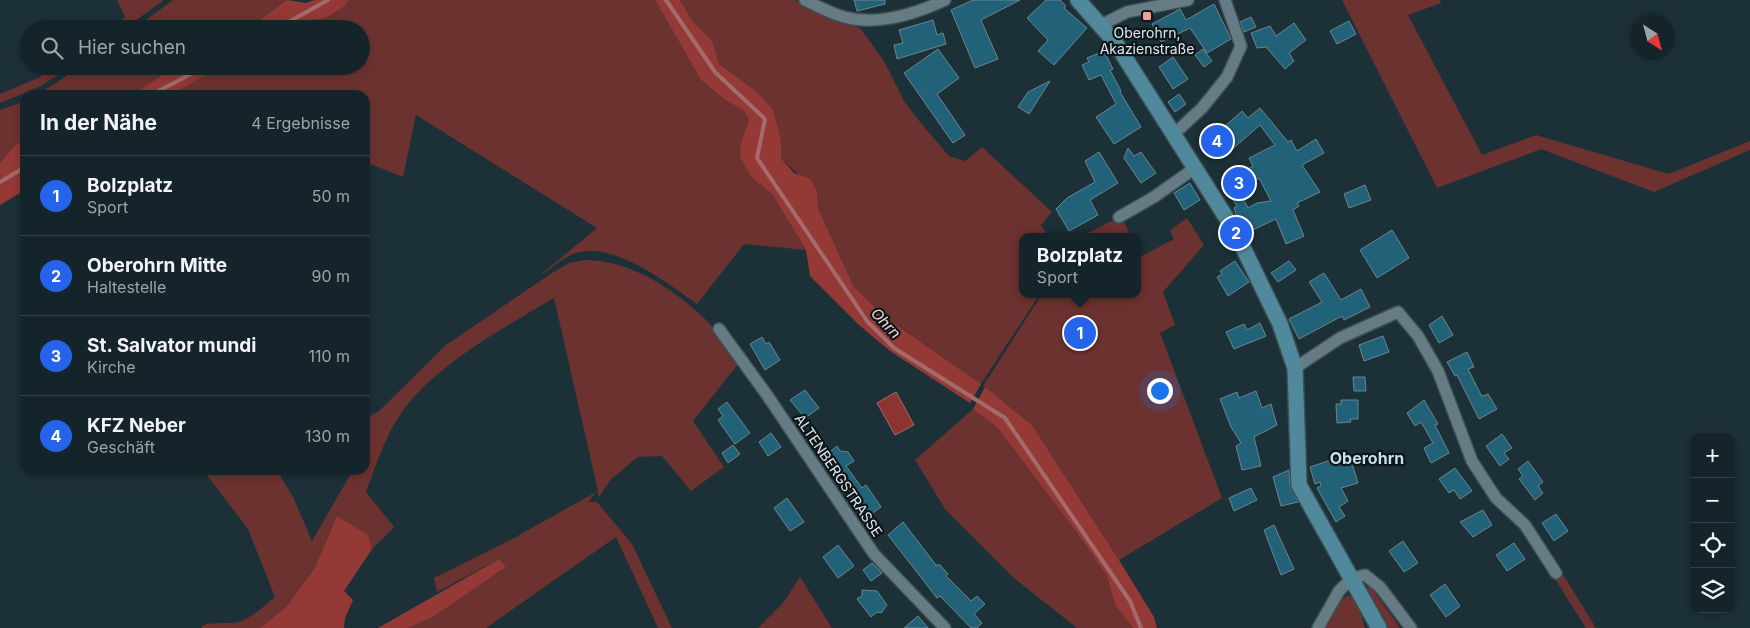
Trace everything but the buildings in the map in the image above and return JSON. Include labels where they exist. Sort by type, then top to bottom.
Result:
[{"type":"main road","points":[[1078,0],[1115,42],[1236,233],[1280,324],[1295,368],[1299,485],[1379,628]]},
{"type":"street","points":[[805,0],[842,17],[862,20],[894,17],[926,9],[945,0]]},
{"type":"street","points":[[1101,25],[1127,12],[1188,0]]},
{"type":"street","points":[[1174,134],[1202,108],[1227,77],[1241,46],[1225,0]]},
{"type":"street","points":[[1119,217],[1154,198],[1195,168]]},
{"type":"street","points":[[1295,368],[1340,338],[1398,312],[1418,336],[1438,371],[1472,461],[1496,498],[1525,525],[1556,573]]},
{"type":"street","name":"ALTENBERGSTRASSE","points":[[719,329],[874,554],[945,628]]},
{"type":"street","points":[[1318,628],[1339,591],[1352,578],[1365,575],[1372,578],[1411,628]]},
{"type":"shaded area","points":[[117,0],[164,0],[136,20],[121,20],[125,17]]},
{"type":"shaded area","points":[[173,0],[287,0],[259,20],[146,20]]},
{"type":"shaded area","points":[[287,0],[306,3],[315,0],[348,0],[345,6],[324,19],[259,20]]},
{"type":"shaded area","points":[[348,0],[655,0],[701,80],[725,100],[744,111],[749,120],[741,142],[752,178],[772,194],[806,250],[744,244],[697,304],[656,275],[623,258],[607,253],[591,251],[576,253],[539,276],[597,228],[416,115],[403,177],[370,164],[370,90],[179,90],[207,75],[370,75],[370,20],[309,20],[324,19],[345,6]]},
{"type":"shaded area","points":[[655,0],[680,0],[693,22],[712,40],[719,64],[756,91],[773,110],[781,140],[781,158],[794,173],[811,179],[817,192],[818,208],[854,287],[885,317],[981,384],[970,403],[890,351],[859,325],[810,276],[806,250],[772,194],[752,178],[740,157],[741,142],[749,120],[744,111],[725,100],[701,80]]},
{"type":"shaded area","points":[[680,0],[794,0],[860,28],[884,61],[904,101],[949,156],[965,161],[982,147],[1052,212],[1041,225],[1046,233],[1019,233],[1019,298],[1037,298],[981,384],[885,317],[854,287],[818,208],[817,192],[781,158],[781,140],[756,91],[719,64],[712,40],[693,22]]},
{"type":"shaded area","points":[[1342,0],[1440,0],[1441,3],[1408,15],[1482,155],[1536,135],[1669,174],[1750,141],[1750,150],[1654,192],[1541,149],[1437,188]]},
{"type":"shaded area","points":[[42,75],[58,75],[31,90],[20,90],[20,95],[0,103],[0,94]]},
{"type":"shaded area","points":[[68,75],[162,75],[139,90],[45,90]]},
{"type":"shaded area","points":[[162,75],[207,75],[179,90],[139,90]]},
{"type":"shaded area","points":[[20,103],[20,142],[16,144],[0,163],[0,110]]},
{"type":"shaded area","points":[[20,142],[20,193],[0,205],[0,163],[16,144]]},
{"type":"shaded area","points":[[1119,217],[1130,233],[1089,233]]},
{"type":"shaded area","points":[[1187,218],[1204,245],[1163,292],[1175,325],[1160,333],[1222,498],[1119,560],[1032,425],[983,386],[1039,298],[1141,298],[1141,254],[1142,256],[1174,239],[1170,230]]},
{"type":"shaded area","points":[[584,260],[602,261],[620,265],[655,281],[701,315],[730,349],[739,363],[693,421],[724,467],[691,491],[662,456],[638,457],[611,479],[599,497],[554,298],[470,349],[430,381],[400,415],[385,443],[366,492],[394,527],[372,549],[367,535],[337,516],[314,569],[286,607],[260,628],[201,628],[207,624],[235,623],[244,620],[275,597],[248,529],[207,475],[280,475],[294,499],[312,541],[350,475],[370,475],[370,416],[379,411],[446,345],[569,263]]},
{"type":"shaded area","points":[[985,387],[1032,425],[1119,560],[1154,617],[1157,628],[1133,628],[1115,605],[1107,576],[1078,534],[998,428],[973,409]]},
{"type":"shaded area","points":[[896,392],[914,425],[895,435],[877,403]]},
{"type":"shaded area","points":[[973,409],[998,427],[1078,534],[1107,576],[1115,605],[1133,628],[1077,628],[1015,579],[945,509],[915,460]]},
{"type":"shaded area","points":[[596,492],[588,502],[597,502],[632,544],[672,628],[658,628],[616,537],[486,628],[408,628],[433,617],[506,567],[499,559],[437,592],[434,578],[514,538]]},
{"type":"shaded area","points":[[337,516],[368,535],[372,549],[344,591],[353,600],[345,618],[344,628],[260,628],[286,607],[314,569]]},
{"type":"shaded area","points":[[1551,555],[1596,628],[1586,628],[1543,560]]},
{"type":"shaded area","points":[[499,559],[506,567],[433,617],[408,628],[378,628]]},
{"type":"shaded area","points":[[800,577],[832,628],[758,628],[783,603]]},
{"type":"shaded area","points":[[1371,587],[1400,628],[1387,628],[1366,589]]},
{"type":"shaded area","points":[[1348,595],[1356,600],[1365,628],[1324,628],[1338,602]]},
{"type":"waterway","points":[[292,20],[328,0]]},
{"type":"waterway","name":"Ohrn","points":[[666,0],[715,72],[765,119],[757,158],[867,321],[894,348],[1005,418],[1130,601],[1141,628]]},
{"type":"waterway","points":[[160,90],[189,75]]},
{"type":"waterway","points":[[0,182],[20,170]]},
{"type":"place","name":"Oberohrn, Akazienstraße","points":[[1147,16]]},
{"type":"place","name":"KFZ Neber","points":[[1217,141]]},
{"type":"place","name":"St. Salvator mundi","points":[[1239,183]]},
{"type":"place","name":"Oberohrn Mitte","points":[[1236,233]]},
{"type":"place","name":"Bolzplatz","points":[[1080,333]]},
{"type":"district","name":"Oberohrn","points":[[1367,458]]}]
